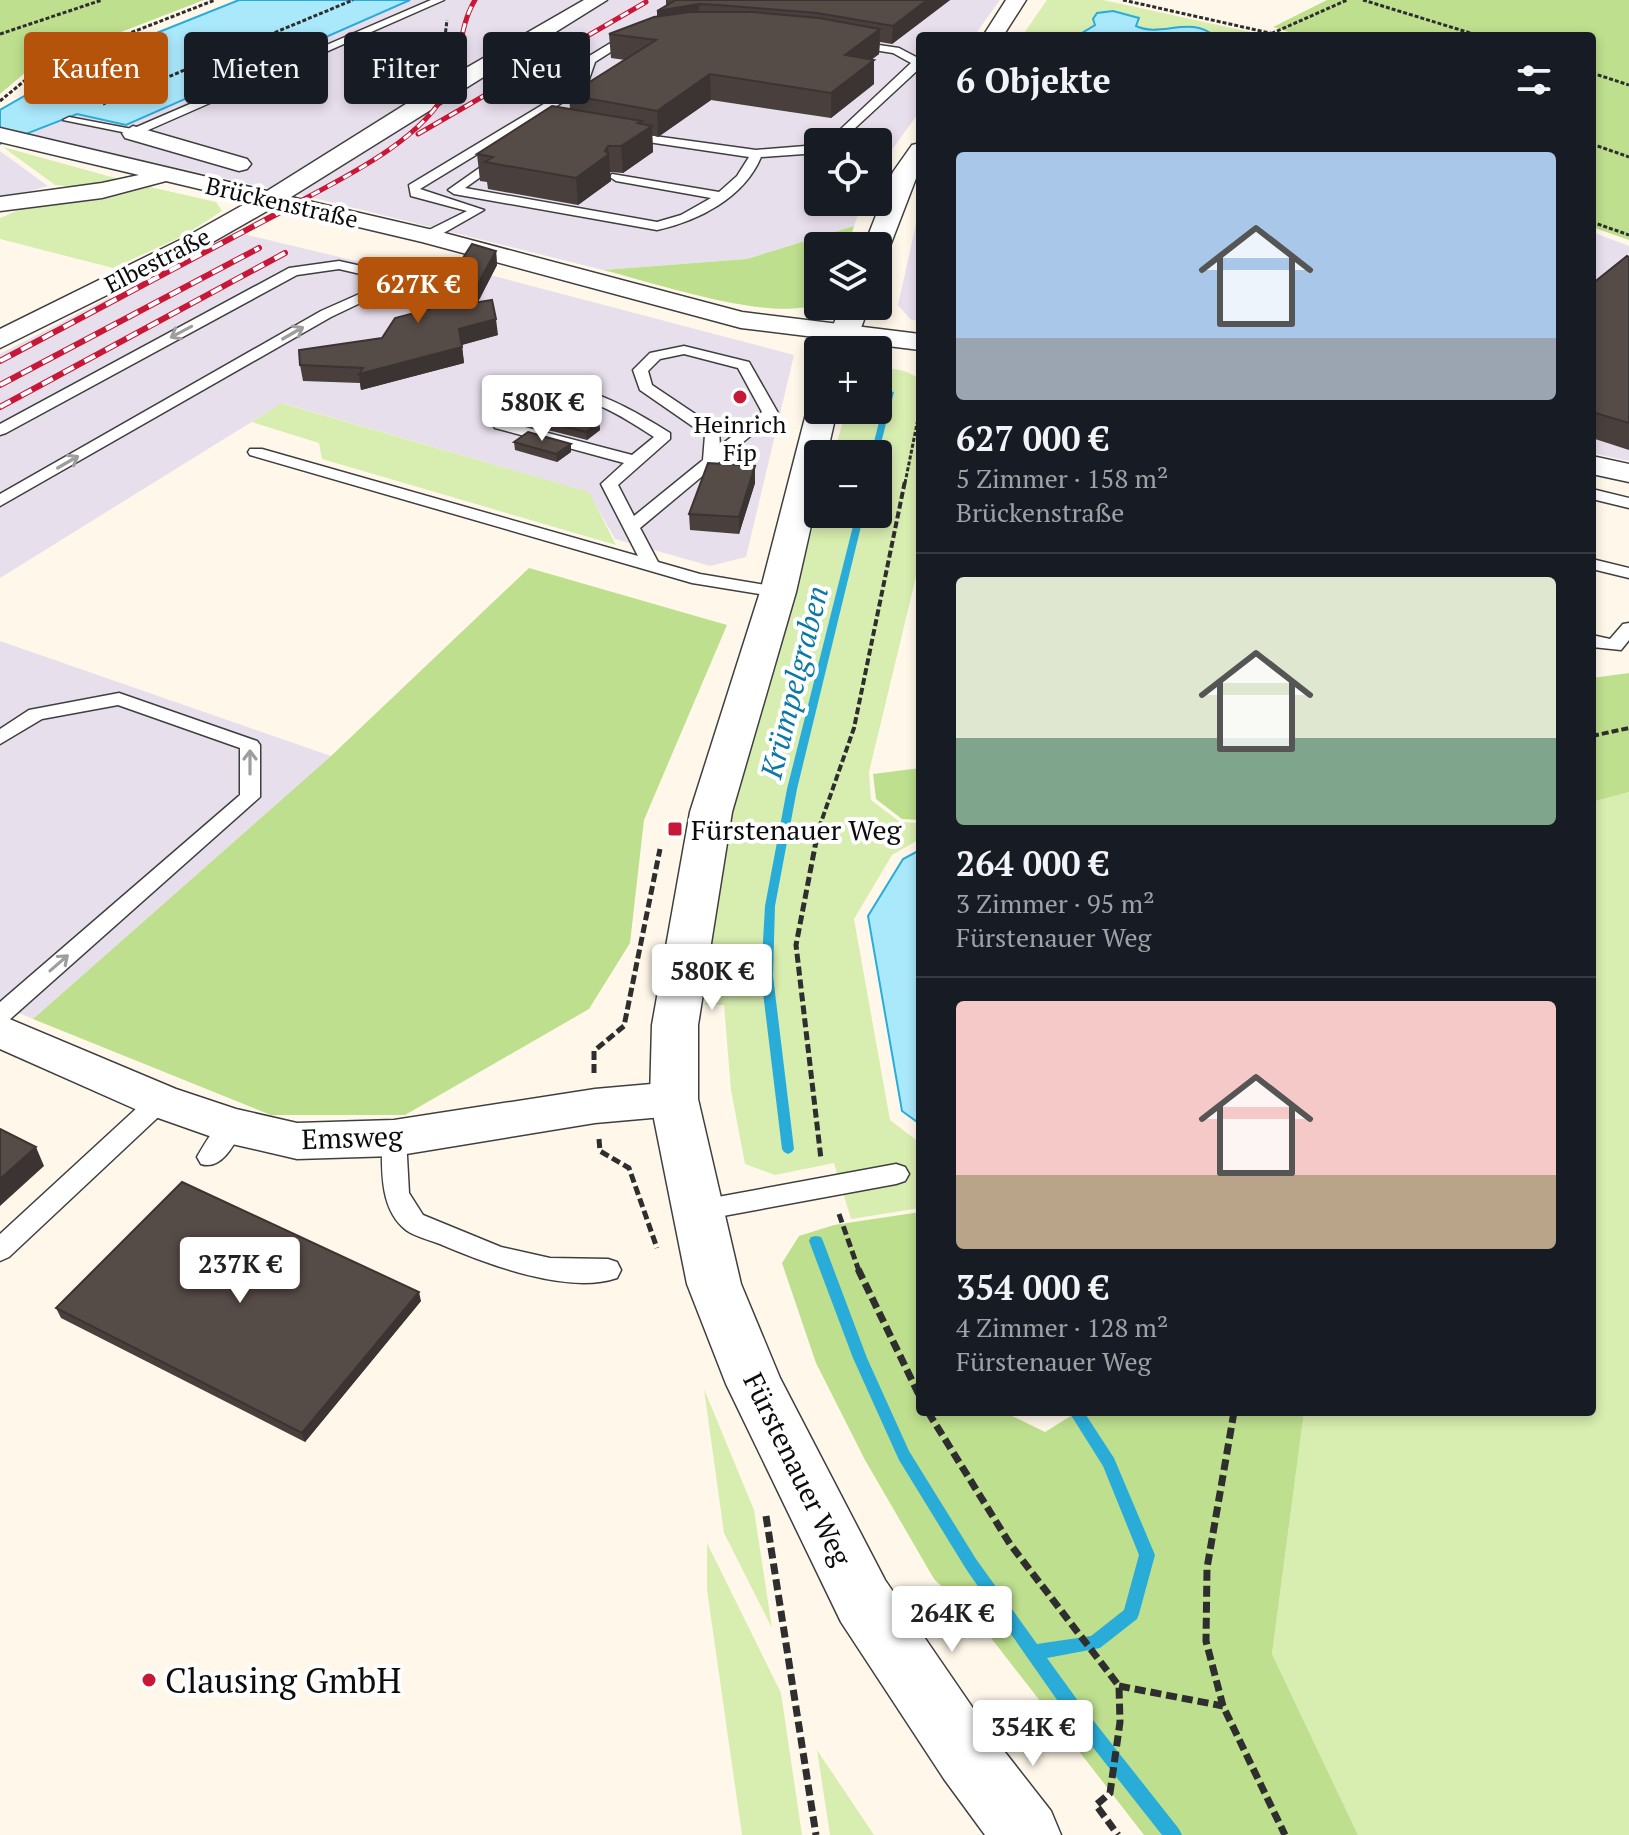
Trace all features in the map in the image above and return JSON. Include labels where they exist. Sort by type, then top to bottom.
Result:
[{"type":"street","name":"Elbestraße","points":[[467,77],[598,0]]},
{"type":"street","points":[[996,32],[1016,0]]},
{"type":"street","name":"Elbestraße","points":[[0,340],[195,242],[270,182],[302,182],[422,104]]},
{"type":"street","points":[[133,133],[270,182]]},
{"type":"street","name":"Brückenstraße","points":[[11,137],[163,174],[270,182],[428,236],[741,320],[813,336]]},
{"type":"street","points":[[882,232],[905,172],[916,156]]},
{"type":"street","points":[[0,204],[41,195],[108,192],[163,174]]},
{"type":"street","points":[[892,342],[916,342]]},
{"type":"street","name":"Fürstenauer Weg","points":[[819,424],[778,592],[711,812],[675,1025],[674,1099],[714,1284],[754,1384],[863,1601],[967,1756],[1027,1835]]},
{"type":"street","points":[[1596,466],[1629,473]]},
{"type":"street","name":"Emsweg","points":[[0,1031],[160,1101],[221,1142],[394,1138],[595,1106],[674,1099]]},
{"type":"lane","points":[[69,120],[133,133],[439,0]]},
{"type":"lane","points":[[478,210],[415,193],[413,188],[582,86],[590,60],[613,46],[648,35]]},
{"type":"lane","points":[[838,46],[895,51],[912,56],[916,61]]},
{"type":"lane","points":[[849,128],[916,64]]},
{"type":"lane","points":[[527,120],[541,122]]},
{"type":"lane","points":[[615,134],[756,154],[804,150]]},
{"type":"lane","points":[[475,151],[503,156],[454,190],[657,226],[685,220],[719,196],[752,169],[756,154]]},
{"type":"lane","points":[[616,177],[719,196]]},
{"type":"lane","points":[[428,236],[497,199]]},
{"type":"lane","points":[[0,430],[294,271],[339,265],[388,276],[391,285],[326,314],[0,501]]},
{"type":"lane","points":[[631,527],[770,413],[744,365],[684,350],[655,356],[640,370],[645,387],[713,433],[711,460]]},
{"type":"lane","points":[[635,461],[500,425],[494,414],[526,392],[554,388],[609,402],[664,436],[609,484],[651,565]]},
{"type":"lane","points":[[256,452],[698,579],[778,592]]},
{"type":"lane","points":[[1596,495],[1629,503]]},
{"type":"lane","points":[[1596,565],[1629,573]]},
{"type":"lane","points":[[1596,642],[1614,646],[1629,628]]},
{"type":"lane","points":[[0,738],[36,714],[119,699],[250,745],[250,797],[0,1015]]},
{"type":"lane","points":[[0,1250],[160,1101]]},
{"type":"lane","points":[[394,1138],[396,1194],[414,1222],[497,1257],[550,1269],[608,1270]]},
{"type":"lane","points":[[696,1211],[896,1174]]},
{"type":"path","points":[[0,34],[102,0]]},
{"type":"path","points":[[0,101],[40,68],[215,0]]},
{"type":"path","points":[[92,108],[353,0]]},
{"type":"path","points":[[1123,0],[1267,32]]},
{"type":"path","points":[[1274,32],[1347,0]]},
{"type":"path","points":[[1363,0],[1467,32]]},
{"type":"path","points":[[1374,3],[1379,0]]},
{"type":"path","points":[[445,32],[447,19],[453,12]]},
{"type":"path","points":[[1596,74],[1629,85]]},
{"type":"path","points":[[1596,145],[1629,157]]},
{"type":"path","points":[[1596,223],[1629,235]]},
{"type":"path","points":[[916,428],[854,728],[820,822],[796,945],[817,1145],[828,1187],[864,1284],[916,1389]]},
{"type":"path","points":[[1596,735],[1629,728]]},
{"type":"path","points":[[624,1026],[594,1051],[600,1151],[629,1168],[661,1258]]},
{"type":"path","points":[[930,1416],[1010,1544],[1119,1686],[1120,1722],[1110,1793],[1096,1805],[1118,1835]]},
{"type":"path","points":[[1233,1416],[1207,1568],[1206,1641],[1223,1706],[1285,1835]]},
{"type":"path","points":[[765,1508],[816,1835]]},
{"type":"path","points":[[1119,1686],[1223,1706]]},
{"type":"shaded area","points":[[410,0],[1000,0],[977,32],[916,32],[916,117],[892,150],[892,128],[804,128],[804,216],[857,216],[854,226],[835,232],[804,232],[804,241],[747,259],[603,270],[322,200],[25,134],[77,114],[126,125],[184,99],[184,104],[328,104],[328,36]]},
{"type":"shaded area","points":[[0,151],[48,186],[0,199]]},
{"type":"shaded area","points":[[916,224],[916,321],[910,319],[898,305]]},
{"type":"shaded area","points":[[235,232],[469,288],[490,275],[794,355],[746,557],[710,566],[615,539],[588,492],[282,403],[0,578],[0,354]]},
{"type":"shaded area","points":[[1596,234],[1629,246],[1629,461],[1596,454]]},
{"type":"shaded area","points":[[0,641],[331,756],[33,1019],[0,1005]]},
{"type":"green space","points":[[0,0],[204,0],[121,32],[24,32],[24,74],[0,94]]},
{"type":"green space","points":[[1047,0],[1103,0],[1251,32],[1025,32]]},
{"type":"green space","points":[[1327,0],[1629,0],[1629,240],[1596,228],[1596,32],[1289,32],[1273,27]]},
{"type":"green space","points":[[3,147],[126,181],[89,188],[55,185]]},
{"type":"green space","points":[[150,187],[216,202],[222,211],[183,236],[113,268],[0,239],[0,218],[35,203],[54,199],[101,200]]},
{"type":"green space","points":[[854,226],[852,232],[835,232]]},
{"type":"green space","points":[[804,241],[804,306],[744,305],[603,270],[747,259]]},
{"type":"green space","points":[[892,369],[916,377],[916,577],[869,772],[871,800],[900,822],[916,823],[916,841],[892,855],[854,919],[890,1120],[916,1140],[916,1209],[851,1219],[834,1163],[775,1175],[745,1164],[731,1090],[724,1005],[705,1005],[709,947],[731,815],[813,528],[892,528],[892,440],[838,440],[842,424],[892,424]]},
{"type":"green space","points":[[281,403],[589,492],[616,545],[322,459],[319,443],[252,422]]},
{"type":"green space","points":[[529,568],[727,625],[644,820],[630,943],[589,1009],[405,1115],[271,1115],[33,1019],[331,756]]},
{"type":"green space","points":[[1629,673],[1629,792],[1596,801],[1596,677]]},
{"type":"green space","points":[[916,769],[916,820],[902,819],[876,799],[873,774]]},
{"type":"green space","points":[[1629,792],[1629,1835],[1358,1835],[1272,1654],[1303,1416],[1596,1416],[1596,801]]},
{"type":"green space","points":[[916,1213],[916,1416],[1012,1416],[1045,1432],[1071,1416],[1303,1416],[1272,1654],[1358,1835],[1144,1835],[981,1625],[934,1579],[865,1460],[816,1363],[782,1263],[799,1236],[834,1225]]},
{"type":"green space","points":[[704,1389],[754,1510],[772,1628],[724,1533]]},
{"type":"green space","points":[[707,1543],[781,1693],[802,1835],[742,1835],[707,1590]]},
{"type":"green space","points":[[817,1750],[874,1835],[830,1835]]},
{"type":"water","points":[[239,0],[410,0],[328,36],[328,32],[184,32],[184,99],[126,125],[77,114],[0,144],[0,110],[24,96],[24,104],[168,104],[168,32],[159,32]]},
{"type":"water","points":[[1113,11],[1139,18],[1136,26],[1145,29],[1195,27],[1208,32],[1084,32],[1095,25],[1093,19],[1097,13]]},
{"type":"water","points":[[916,852],[916,1121],[902,1111],[868,916],[903,859]]},
{"type":"building","points":[[676,0],[927,0],[893,26],[817,13],[718,5],[699,4],[657,11]]},
{"type":"building","points":[[690,12],[752,12],[819,18],[880,29],[845,55],[874,60],[831,93],[710,74],[657,111],[590,99],[590,82],[656,40],[609,34],[654,17]]},
{"type":"building","points":[[552,106],[642,121],[638,123],[652,126],[621,146],[608,146],[605,151],[609,154],[576,178],[485,162],[493,157],[477,154]]},
{"type":"building","points":[[472,244],[496,251],[467,304],[492,300],[496,319],[459,329],[462,347],[359,374],[363,368],[300,365],[299,350],[382,338],[395,318],[430,309]]},
{"type":"building","points":[[1629,257],[1629,423],[1596,413],[1596,281]]},
{"type":"building","points":[[558,411],[599,422],[586,432],[544,421]]},
{"type":"building","points":[[528,432],[571,444],[556,454],[514,442]]},
{"type":"building","points":[[708,463],[755,466],[739,517],[689,514]]},
{"type":"building","points":[[0,1129],[36,1147],[0,1179]]},
{"type":"building","points":[[182,1182],[419,1292],[302,1433],[56,1308]]},
{"type":"waterway","name":"Krümpelgraben","points":[[878,440],[882,424]]},
{"type":"waterway","name":"Krümpelgraben","points":[[788,1149],[767,976],[770,906],[792,789],[857,528]]},
{"type":"waterway","name":"Krümpelgraben","points":[[816,1241],[860,1358],[904,1455],[971,1564],[1033,1652]]},
{"type":"waterway","points":[[1033,1652],[1094,1643],[1131,1614],[1147,1555],[1109,1463],[1079,1416]]},
{"type":"waterway","name":"Krümpelgraben","points":[[1033,1652],[1075,1711],[1173,1835]]},
{"type":"railway","points":[[280,212],[349,175],[418,127],[448,88],[475,0]]},
{"type":"railway","points":[[418,134],[646,2]]},
{"type":"railway","points":[[0,361],[284,210]]},
{"type":"railway","points":[[0,385],[259,248]]},
{"type":"railway","points":[[0,407],[285,253]]},
{"type":"place","name":"Heinrich Fip","points":[[740,397]]},
{"type":"place","name":"Fürstenauer Weg","points":[[675,829]]},
{"type":"place","name":"Clausing GmbH","points":[[149,1680]]}]
